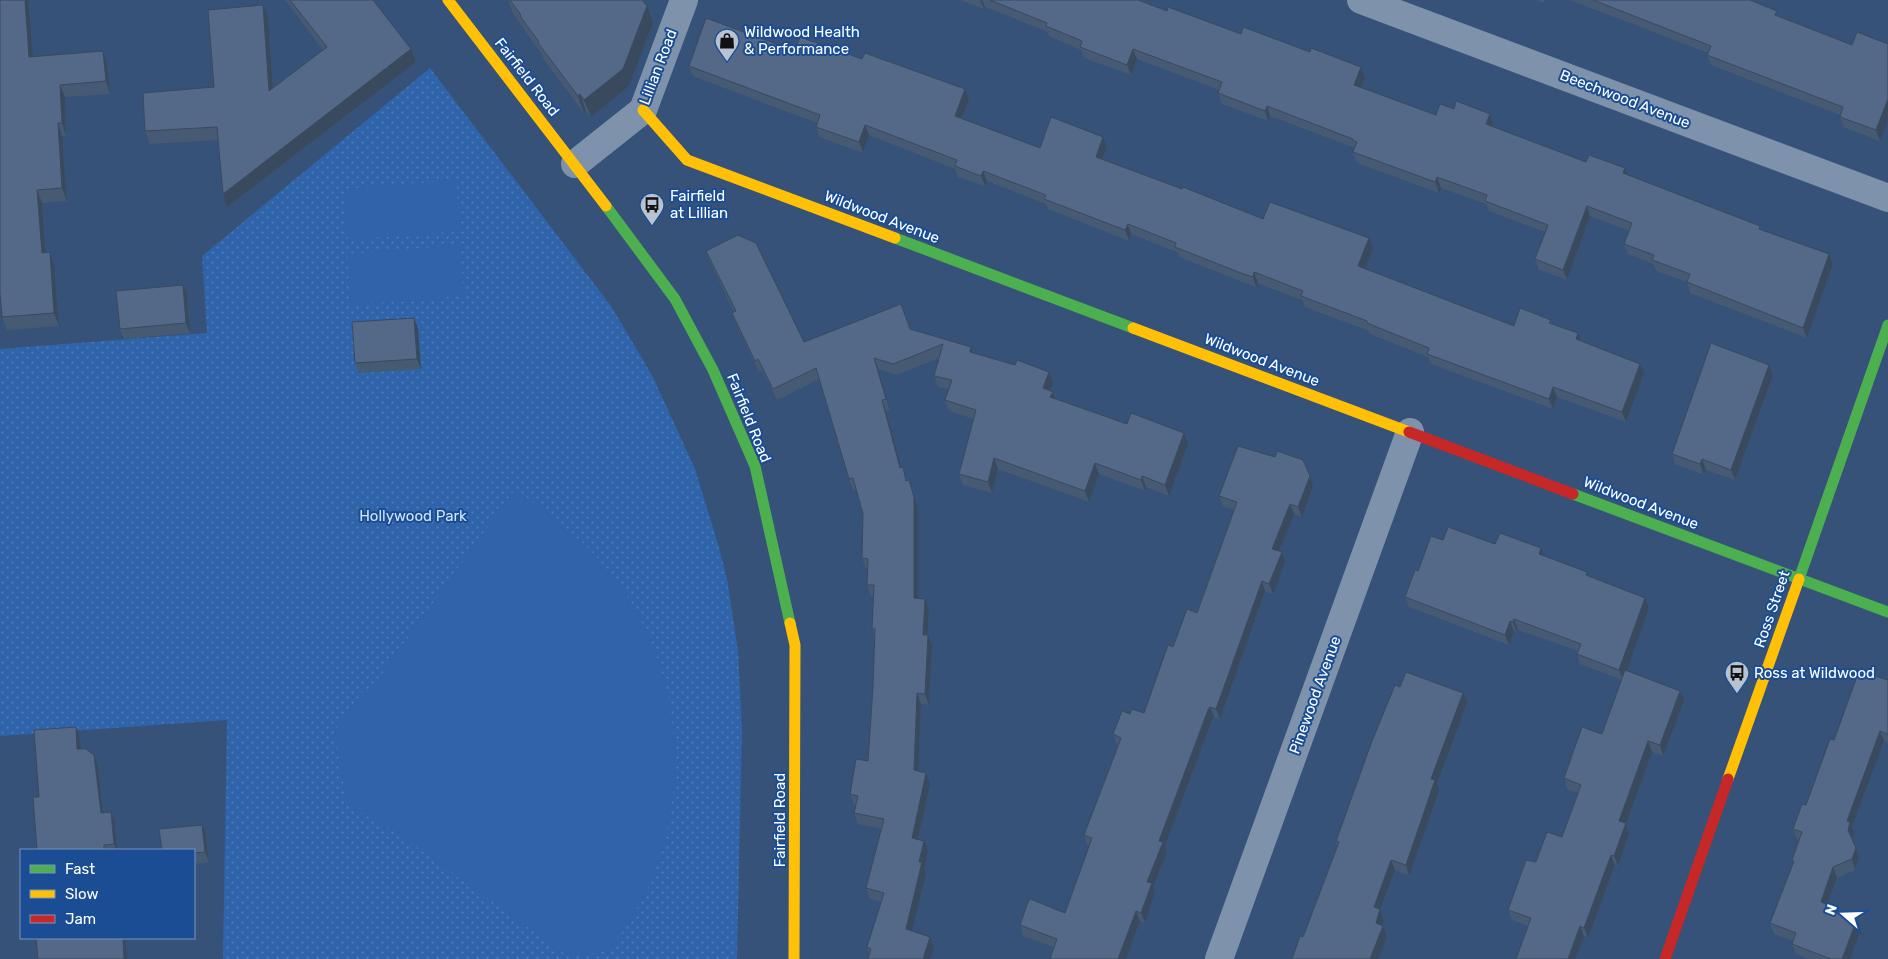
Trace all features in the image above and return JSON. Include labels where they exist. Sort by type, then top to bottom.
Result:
[{"type":"street","name":"Fairfield Road","points":[[448,0],[575,164],[675,299],[713,370],[755,466],[794,645],[794,959]]},
{"type":"street","name":"Lillian Road","points":[[575,164],[643,110],[684,0]]},
{"type":"street","name":"Beechwood Avenue","points":[[1361,0],[1888,198]]},
{"type":"street","name":"Wildwood Avenue","points":[[643,110],[687,160],[1888,612]]},
{"type":"street","name":"Ross Street","points":[[1665,959],[1888,325]]},
{"type":"street","name":"Pinewood Avenue","points":[[1219,959],[1410,432]]},
{"type":"green space","name":"Hollywood Park","points":[[430,68],[611,306],[653,377],[695,469],[727,579],[738,651],[742,730],[737,959],[223,959],[227,720],[0,736],[0,349],[207,333],[202,256]]},
{"type":"green space","points":[[456,180],[460,231],[348,240],[344,189]]},
{"type":"green space","points":[[460,245],[464,296],[351,305],[347,254]]},
{"type":"green space","points":[[515,489],[561,524],[583,544],[604,565],[629,599],[649,637],[663,677],[672,718],[675,761],[672,803],[664,845],[649,885],[641,902],[610,950],[569,957],[389,827],[386,830],[346,801],[335,731],[363,691],[368,693]]},
{"type":"building","points":[[0,0],[25,0],[29,57],[103,51],[106,81],[60,85],[62,123],[58,123],[62,188],[37,190],[42,253],[50,252],[54,313],[2,317],[0,293]]},
{"type":"building","points":[[290,0],[373,0],[411,49],[223,194],[217,127],[145,131],[143,93],[214,87],[208,10],[263,5],[269,91],[327,47]]},
{"type":"building","points":[[510,0],[642,0],[647,6],[623,69],[584,100],[580,94],[578,96],[538,43]]},
{"type":"building","points":[[990,0],[1138,0],[1167,11],[1168,7],[1241,34],[1243,27],[1310,52],[1311,48],[1361,67],[1354,85],[1436,115],[1440,104],[1454,109],[1456,101],[1490,114],[1486,124],[1586,162],[1589,155],[1625,168],[1623,173],[1760,226],[1759,229],[1829,254],[1803,328],[1687,282],[1690,274],[1652,260],[1654,255],[1624,244],[1632,223],[1587,206],[1563,270],[1535,259],[1548,225],[1485,201],[1487,195],[1437,177],[1435,182],[1353,152],[1357,142],[1353,139],[1267,106],[1265,111],[1218,93],[1222,82],[1133,49],[1127,65],[1080,47],[1082,41],[1046,26],[1047,23]]},
{"type":"building","points":[[1593,0],[1750,0],[1777,11],[1775,15],[1852,45],[1857,32],[1888,44],[1888,99],[1876,130],[1840,117],[1843,107],[1707,55],[1711,46]]},
{"type":"building","points":[[706,18],[795,51],[800,37],[862,59],[865,53],[965,89],[955,116],[1040,148],[1051,117],[1103,137],[1096,157],[1182,189],[1183,187],[1263,219],[1270,202],[1369,238],[1358,266],[1514,326],[1520,308],[1551,320],[1549,323],[1578,333],[1576,339],[1640,364],[1622,412],[1553,387],[1549,399],[1427,354],[1429,348],[1367,323],[1367,321],[1301,296],[1303,291],[1254,272],[1253,277],[1241,273],[1175,247],[1176,243],[1128,224],[1125,230],[1044,199],[1046,195],[983,171],[981,176],[955,166],[957,160],[865,125],[859,142],[816,127],[820,115],[689,66]]},
{"type":"building","points":[[738,235],[756,243],[804,342],[901,304],[910,329],[971,347],[970,352],[1015,365],[1017,360],[1049,372],[1043,388],[1053,392],[1050,397],[1127,424],[1131,413],[1184,433],[1165,485],[1142,476],[1141,480],[1095,463],[1085,491],[994,458],[988,482],[959,474],[976,410],[945,400],[952,380],[934,376],[943,344],[893,364],[874,358],[886,399],[882,400],[900,468],[903,467],[906,481],[909,480],[914,497],[914,598],[925,599],[923,635],[928,635],[925,694],[917,693],[914,770],[926,773],[912,838],[924,841],[919,862],[922,862],[906,929],[930,937],[923,959],[868,959],[871,949],[867,947],[884,893],[866,888],[884,819],[854,813],[858,796],[850,794],[856,759],[868,761],[873,687],[875,629],[872,629],[874,585],[867,585],[868,559],[862,558],[863,514],[853,478],[849,479],[816,368],[773,389],[758,359],[755,361],[732,313],[736,311],[706,251]]},
{"type":"building","points":[[183,285],[186,323],[120,329],[116,291]]},
{"type":"building","points":[[414,318],[417,359],[355,363],[352,322]]},
{"type":"building","points":[[1711,343],[1769,365],[1731,470],[1702,459],[1700,464],[1672,454]]},
{"type":"building","points":[[1238,446],[1275,457],[1277,451],[1303,460],[1310,476],[1298,507],[1290,504],[1272,549],[1282,552],[1269,584],[1262,581],[1216,709],[1210,707],[1208,710],[1159,841],[1163,842],[1147,882],[1152,883],[1141,913],[1136,911],[1118,959],[1050,959],[1057,939],[1020,925],[1028,902],[1030,899],[1065,913],[1092,838],[1084,835],[1121,738],[1113,734],[1122,711],[1130,714],[1132,709],[1144,713],[1168,645],[1173,647],[1187,609],[1197,613],[1237,502],[1219,496]]},
{"type":"building","points":[[1448,527],[1495,544],[1500,533],[1541,548],[1539,554],[1587,572],[1586,575],[1645,598],[1619,670],[1577,654],[1581,644],[1514,619],[1513,622],[1510,621],[1505,635],[1405,597],[1415,570],[1418,571],[1431,536],[1443,540]]},
{"type":"building","points":[[1625,670],[1680,691],[1660,745],[1648,741],[1619,821],[1626,823],[1614,856],[1611,855],[1584,928],[1580,926],[1568,959],[1516,959],[1531,918],[1508,910],[1526,860],[1536,862],[1547,832],[1562,837],[1581,785],[1564,778],[1582,727],[1602,734]]},
{"type":"building","points":[[1859,671],[1888,680],[1888,734],[1880,731],[1847,821],[1850,822],[1848,830],[1856,848],[1852,859],[1833,867],[1821,902],[1838,909],[1837,912],[1857,919],[1842,959],[1831,959],[1792,944],[1796,933],[1770,923],[1794,861],[1792,860],[1802,832],[1793,829],[1802,804],[1806,805],[1830,739],[1834,740]]},
{"type":"building","points":[[1406,672],[1463,693],[1431,779],[1435,780],[1406,865],[1391,860],[1374,907],[1380,909],[1376,923],[1383,926],[1370,959],[1292,959],[1300,936],[1303,937],[1339,842],[1336,841],[1372,741],[1395,685],[1400,687]]},
{"type":"building","points":[[76,727],[77,749],[86,749],[94,755],[101,813],[111,812],[114,844],[104,845],[104,849],[37,849],[33,797],[39,797],[34,730]]},
{"type":"building","points":[[202,825],[205,852],[195,853],[195,849],[162,849],[159,829]]},
{"type":"building","points":[[36,939],[123,939],[124,959],[38,959]]},
{"type":"traffic: fast","points":[[606,206],[675,299],[713,370],[755,466],[790,623]]},
{"type":"traffic: fast","points":[[895,238],[1133,328]]},
{"type":"traffic: fast","points":[[1799,579],[1888,325]]},
{"type":"traffic: fast","points":[[1573,494],[1888,612]]},
{"type":"traffic: slow","points":[[448,0],[606,206]]},
{"type":"traffic: slow","points":[[643,110],[687,160],[895,238]]},
{"type":"traffic: slow","points":[[1133,328],[1409,432]]},
{"type":"traffic: slow","points":[[1728,779],[1799,579]]},
{"type":"traffic: slow","points":[[790,623],[795,645],[794,959]]},
{"type":"traffic: jam","points":[[1409,432],[1573,494]]},
{"type":"traffic: jam","points":[[1665,959],[1728,779]]},
{"type":"place","name":"Wildwood Health & Performance","points":[[727,62]]},
{"type":"place","name":"Fairfield at Lillian","points":[[652,226]]},
{"type":"place","name":"Ross at Wildwood","points":[[1737,694]]}]
